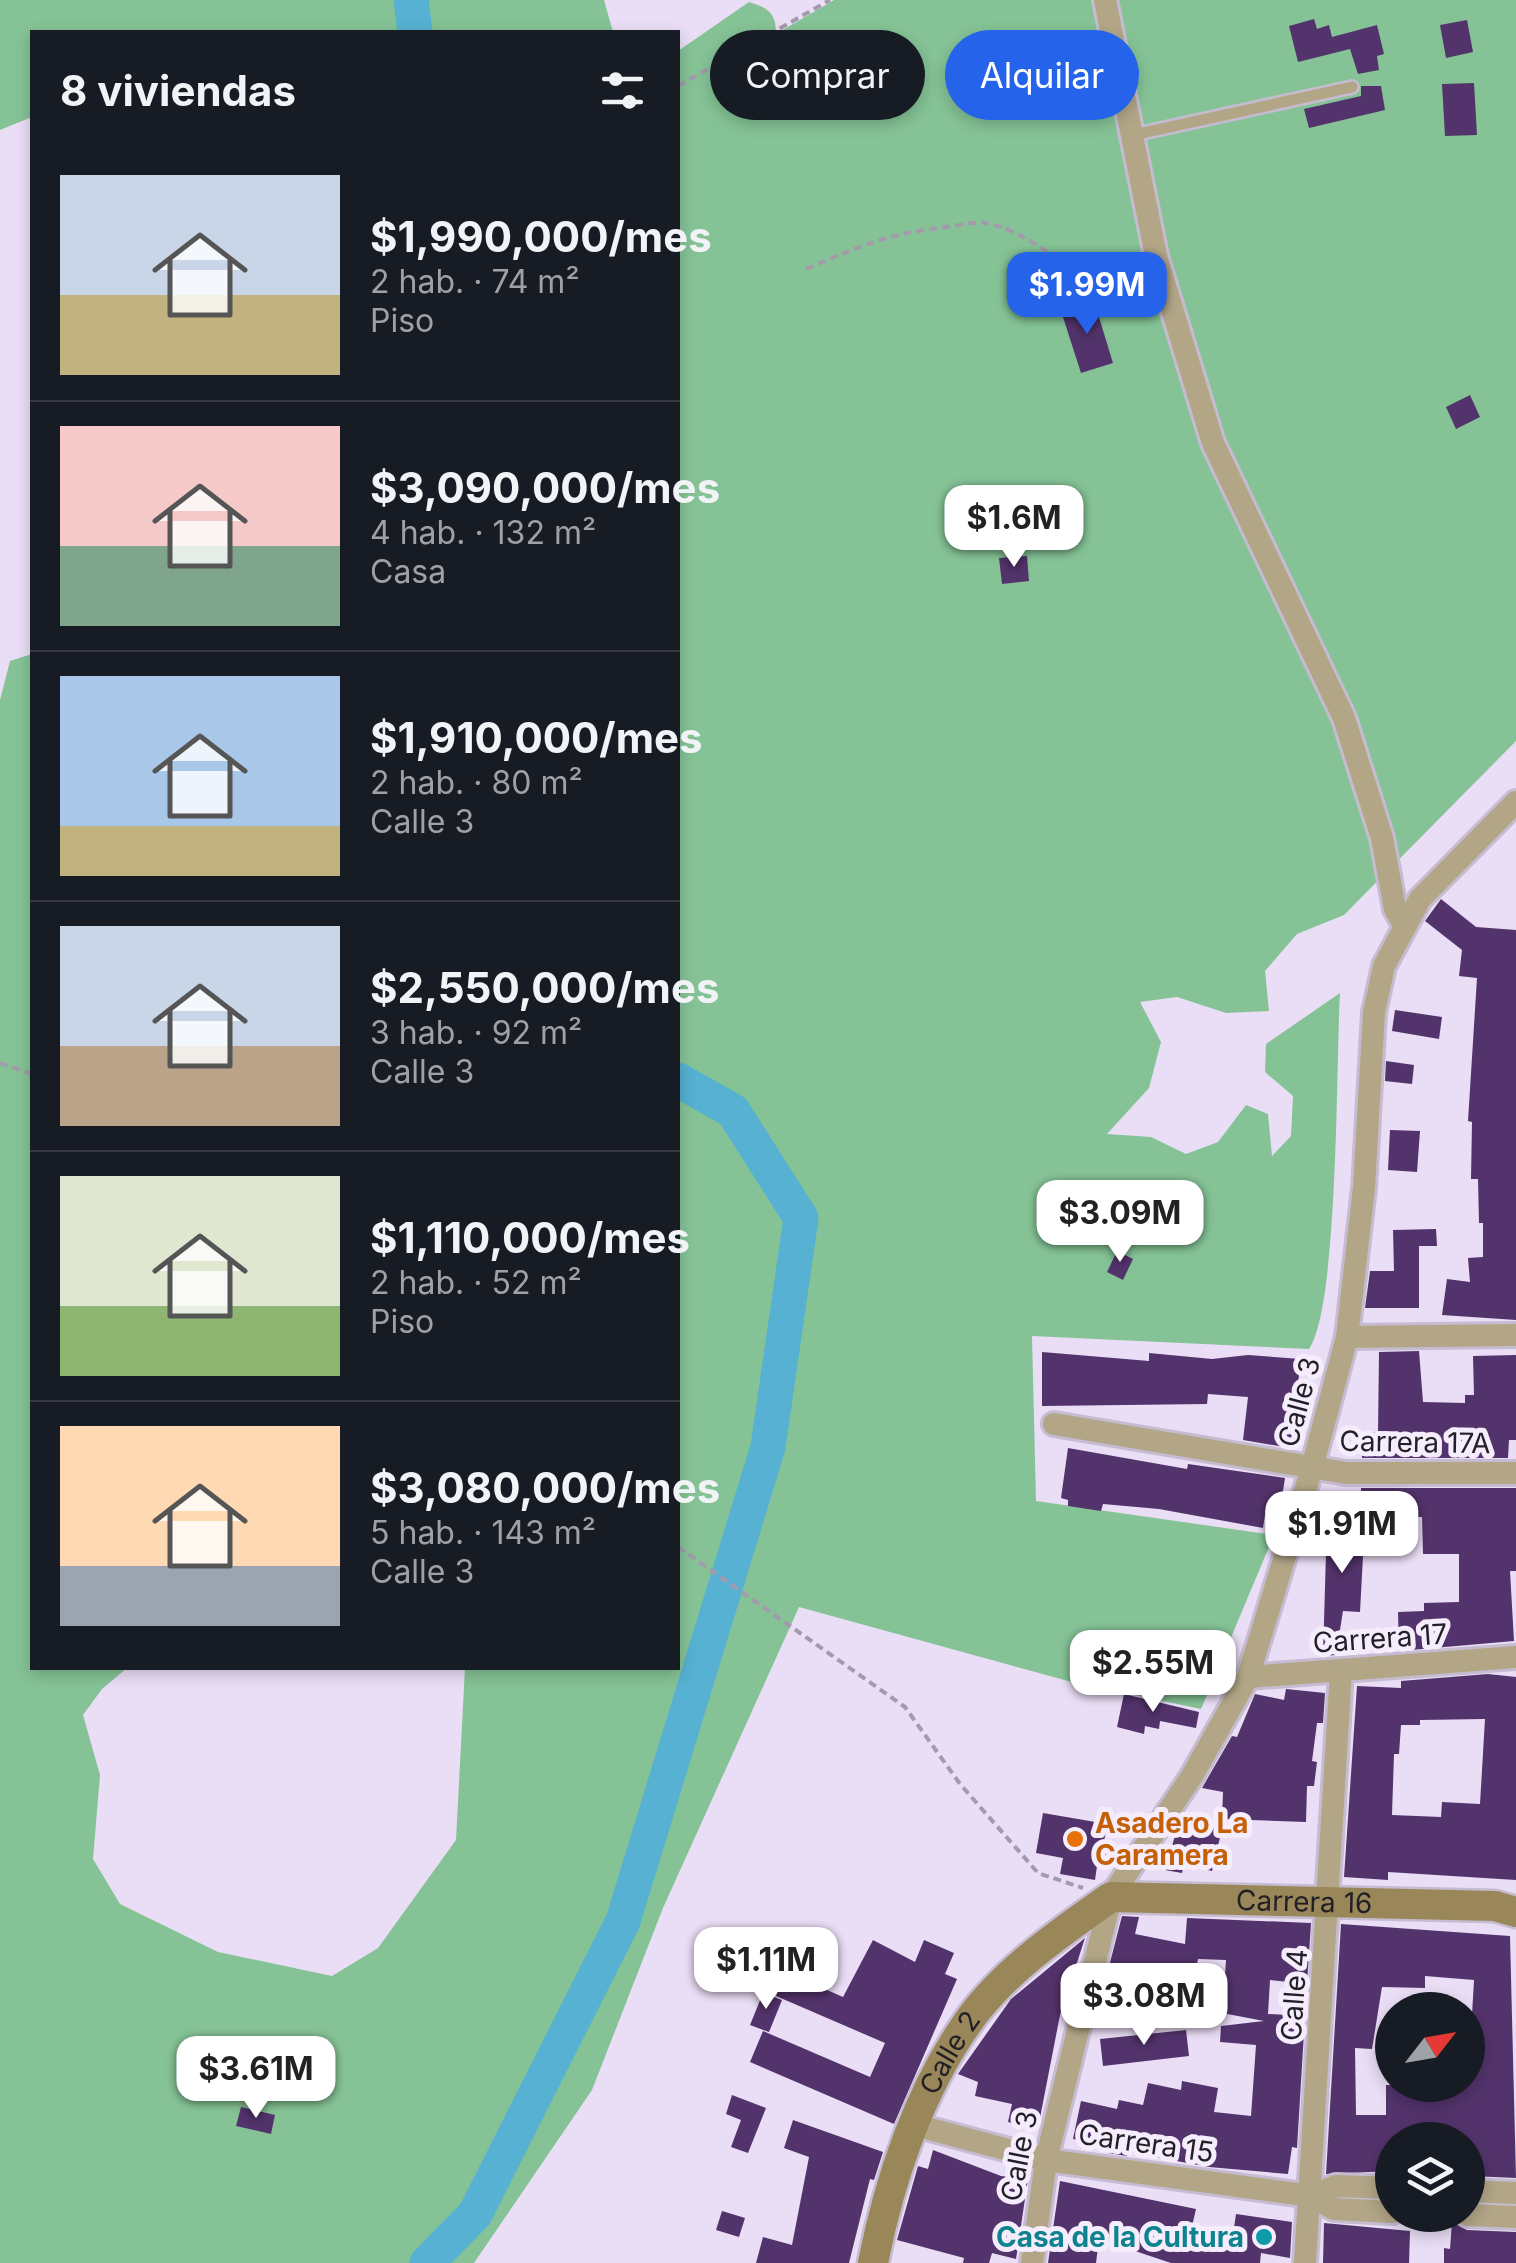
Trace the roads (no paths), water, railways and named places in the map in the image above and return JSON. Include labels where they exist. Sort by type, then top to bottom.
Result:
[{"type":"street","points":[[1105,0],[1160,271],[1213,443],[1344,718],[1382,838],[1395,909],[1405,927]]},
{"type":"street","name":"Calle 3","points":[[1032,2263],[1046,2160],[1111,1897],[1192,1776],[1248,1677],[1348,1337],[1364,1188],[1374,1012],[1384,966],[1420,899],[1516,802]]},
{"type":"street","points":[[1348,1337],[1516,1335]]},
{"type":"street","name":"Carrera 17A","points":[[1054,1424],[1346,1473],[1516,1474]]},
{"type":"street","name":"Carrera 17","points":[[1248,1677],[1516,1657]]},
{"type":"street","name":"Calle 4","points":[[1306,2263],[1341,1671]]},
{"type":"street","name":"Carrera 16","points":[[1111,1897],[1509,1906]]},
{"type":"street","name":"Calle 2","points":[[873,2263],[883,2215],[916,2126],[937,2074],[969,2020],[1061,1932],[1111,1897]]},
{"type":"street","name":"Carrera 15","points":[[916,2126],[1046,2160],[1312,2196],[1334,2209],[1375,2211]]},
{"type":"street","name":"Carrera 15","points":[[1312,2196],[1336,2186],[1375,2187]]},
{"type":"street","points":[[1485,2192],[1516,2193]]},
{"type":"street","points":[[1485,2216],[1516,2217]]},
{"type":"lane","points":[[1133,135],[1352,88]]},
{"type":"waterway","points":[[411,0],[415,30]]},
{"type":"waterway","points":[[427,2263],[475,2214],[623,1921],[768,1447],[801,1218],[733,1111],[680,1081]]},
{"type":"place","name":"Asadero La Caramera","points":[[1075,1839]]},
{"type":"place","name":"Casa de la Cultura","points":[[1264,2237]]}]
